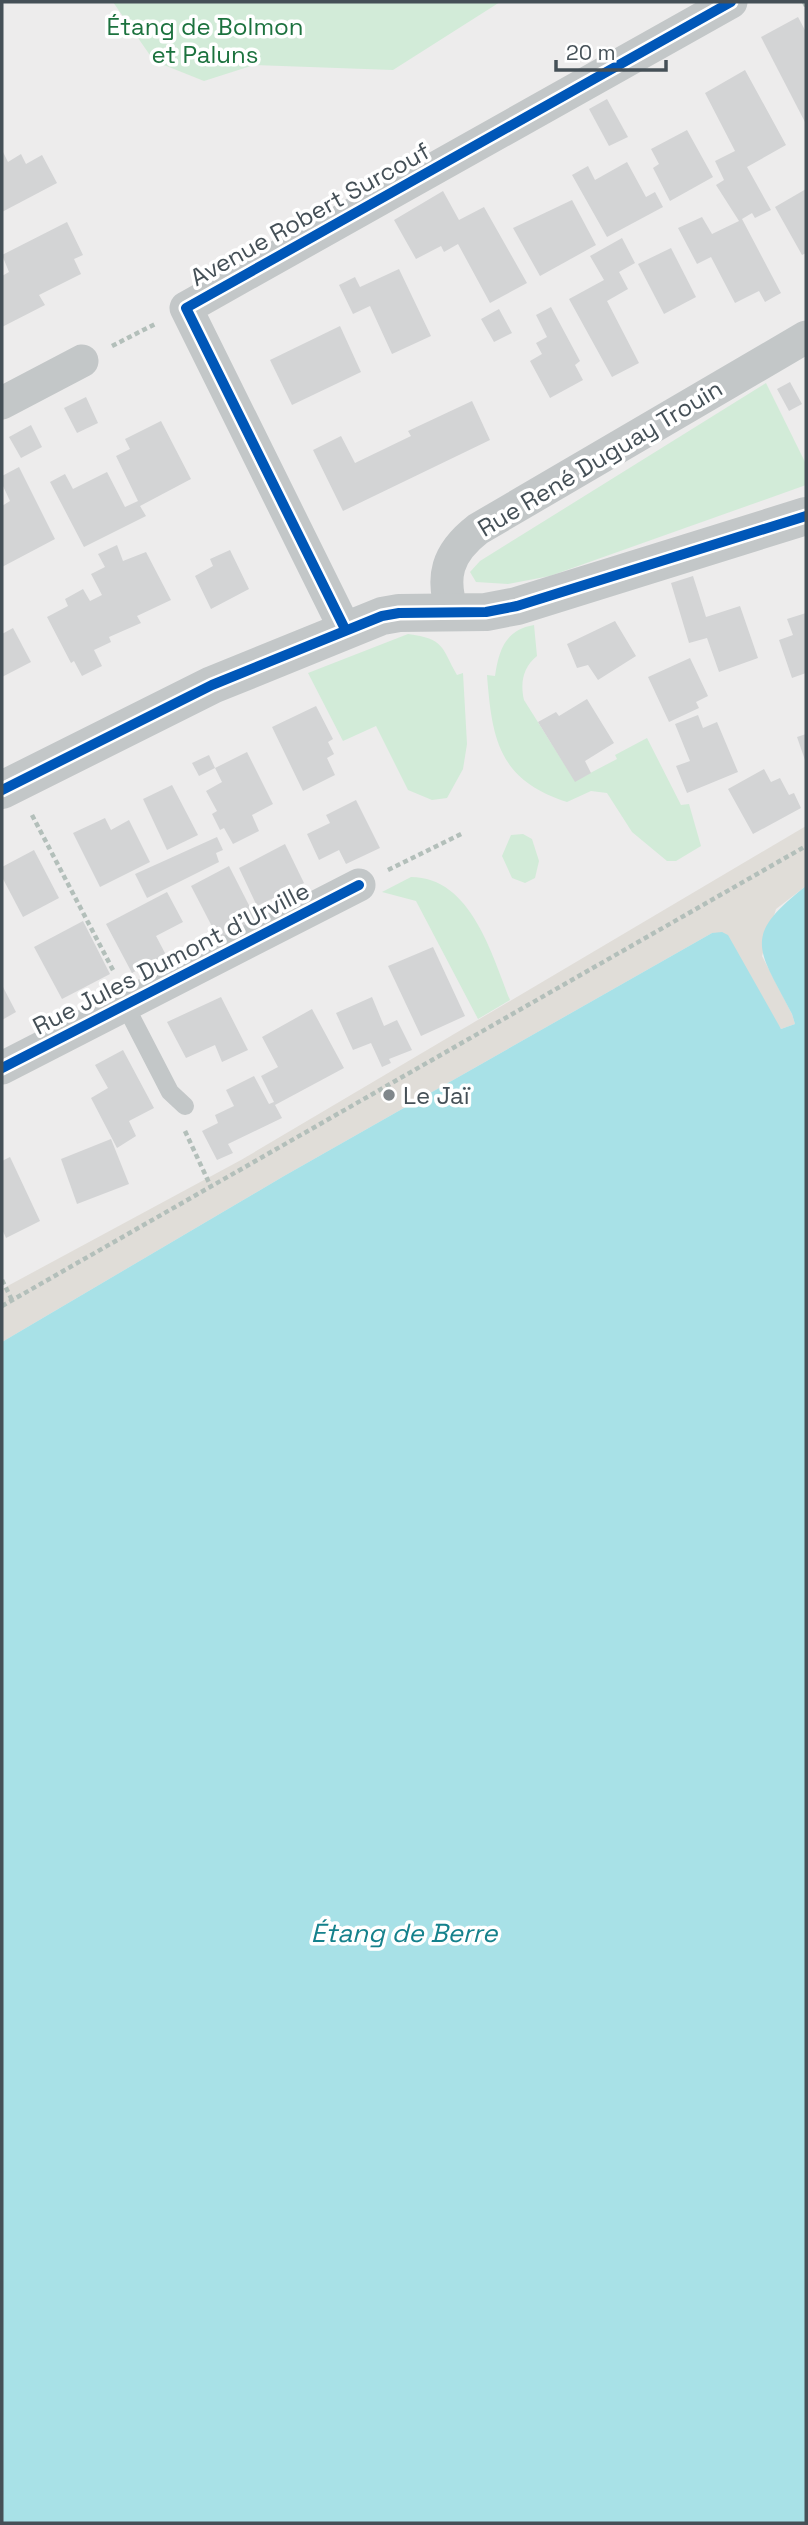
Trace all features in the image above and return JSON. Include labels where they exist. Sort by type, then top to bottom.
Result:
[{"type":"street","name":"Avenue Robert Surcouf","points":[[345,629],[186,308],[731,2]]},
{"type":"street","name":"Rue René Duguay Trouin","points":[[453,614],[445,592],[449,565],[459,544],[489,522],[806,337]]},
{"type":"street","points":[[2,403],[82,361]]},
{"type":"street","points":[[8,786],[212,685],[345,629],[399,613],[453,614],[517,606],[806,516]]},
{"type":"street","name":"Rue Jules Dumont d'Urville","points":[[2,1068],[359,885]]},
{"type":"lane","points":[[125,1005],[181,1104]]},
{"type":"path","points":[[8,786],[124,991],[125,1005]]},
{"type":"path","points":[[359,885],[463,833]]},
{"type":"path","points":[[2,1306],[806,846]]},
{"type":"path","points":[[181,1104],[176,1111],[211,1187]]},
{"type":"path","points":[[2,1280],[12,1300]]},
{"type":"green space","name":"Étang de Bolmon et Paluns","points":[[113,2],[500,2],[393,70],[254,65],[204,81],[154,61]]},
{"type":"green space","points":[[766,383],[806,464],[806,485],[550,576],[508,584],[476,582],[470,572],[480,561]]},
{"type":"green space","points":[[534,625],[537,656],[528,665],[524,676],[524,700],[575,781],[617,759],[615,755],[647,738],[681,805],[689,804],[701,846],[676,861],[667,861],[632,832],[607,793],[591,791],[567,802],[544,793],[513,769],[503,755],[497,738],[487,675],[495,676],[501,650],[510,636]]},
{"type":"green space","points":[[408,634],[436,642],[457,675],[463,673],[467,744],[463,769],[447,798],[432,800],[408,790],[376,726],[343,741],[308,673]]},
{"type":"green space","points":[[523,834],[532,839],[539,861],[535,878],[525,883],[512,878],[502,856],[511,835]]},
{"type":"green space","points":[[411,877],[432,880],[449,890],[464,904],[487,941],[510,1000],[478,1019],[416,901],[382,892]]},
{"type":"sand","name":"Le Jaï","points":[[806,826],[806,886],[776,909],[762,956],[795,1024],[781,1029],[712,933],[284,1176],[2,1342],[2,1289],[241,1160]]},
{"type":"water","name":"Étang de Berre","points":[[806,886],[806,2523],[2,2523],[2,1342],[284,1176],[712,933],[722,932],[728,935],[781,1029],[795,1024],[764,958],[762,944],[764,932],[772,918]]},
{"type":"building","points":[[798,17],[806,32],[806,124],[761,37]]},
{"type":"building","points":[[745,70],[786,145],[747,167],[771,210],[755,218],[752,213],[742,219],[781,293],[765,302],[759,291],[735,303],[711,257],[697,264],[678,228],[702,217],[712,234],[739,221],[716,185],[724,180],[715,161],[735,151],[705,93]]},
{"type":"building","points":[[607,99],[628,137],[609,146],[589,109]]},
{"type":"building","points":[[687,130],[713,177],[670,201],[653,168],[659,164],[651,149]]},
{"type":"building","points":[[2,150],[8,162],[21,154],[26,164],[42,155],[57,183],[2,212]]},
{"type":"building","points":[[627,162],[646,197],[655,192],[663,207],[607,237],[572,175],[588,166],[595,180]]},
{"type":"building","points":[[806,189],[806,253],[802,255],[775,207]]},
{"type":"building","points":[[443,191],[459,220],[484,207],[527,283],[490,303],[458,244],[444,252],[441,246],[416,259],[394,220]]},
{"type":"building","points":[[572,200],[596,245],[540,276],[513,228]]},
{"type":"building","points":[[67,222],[83,255],[74,259],[81,274],[39,295],[45,305],[2,327],[2,276],[9,272],[2,255]]},
{"type":"building","points":[[622,238],[635,263],[619,272],[628,289],[607,301],[639,363],[612,377],[569,299],[604,280],[590,256]]},
{"type":"building","points":[[671,248],[696,297],[664,314],[638,264]]},
{"type":"building","points":[[399,269],[431,336],[392,354],[370,306],[353,314],[339,285],[355,277],[360,287]]},
{"type":"building","points":[[551,307],[580,361],[575,365],[583,380],[550,398],[530,361],[542,354],[536,343],[547,337],[536,315]]},
{"type":"building","points":[[499,309],[512,333],[494,342],[481,319]]},
{"type":"building","points":[[340,326],[361,372],[292,405],[270,360]]},
{"type":"building","points":[[790,382],[802,404],[789,411],[777,389]]},
{"type":"building","points":[[86,397],[98,423],[77,433],[64,408]]},
{"type":"building","points":[[472,401],[490,440],[343,511],[313,450],[341,436],[355,463],[411,436],[408,431]]},
{"type":"building","points":[[161,421],[191,479],[140,506],[146,516],[84,547],[50,482],[65,474],[73,489],[107,472],[125,507],[138,501],[116,456],[130,449],[125,439]]},
{"type":"building","points":[[31,425],[42,447],[21,458],[9,437]]},
{"type":"building","points":[[19,467],[55,539],[2,567],[2,506],[10,501],[2,484],[2,476]]},
{"type":"building","points":[[117,545],[123,561],[146,552],[171,600],[137,616],[141,623],[109,637],[111,642],[94,650],[102,666],[82,676],[74,661],[71,663],[47,617],[68,606],[65,599],[83,589],[90,601],[102,595],[91,574],[105,567],[98,554]]},
{"type":"building","points":[[230,550],[249,589],[211,609],[195,576],[213,566],[210,559]]},
{"type":"building","points":[[693,576],[706,617],[740,606],[758,658],[719,672],[707,638],[689,643],[671,583]]},
{"type":"building","points":[[806,613],[806,673],[792,678],[779,640],[793,635],[787,619]]},
{"type":"building","points":[[615,621],[636,656],[598,680],[588,665],[577,668],[567,644]]},
{"type":"building","points":[[13,628],[31,662],[2,677],[2,634]]},
{"type":"building","points":[[690,658],[708,696],[696,702],[699,708],[669,722],[648,677]]},
{"type":"building","points":[[587,699],[614,743],[585,761],[591,773],[575,782],[538,722],[556,712],[559,716]]},
{"type":"building","points":[[316,706],[333,739],[328,742],[334,754],[327,758],[335,775],[303,791],[272,727]]},
{"type":"building","points":[[698,715],[703,728],[717,722],[738,772],[687,793],[676,766],[690,761],[675,724]]},
{"type":"building","points":[[806,734],[806,763],[797,737]]},
{"type":"building","points":[[247,752],[273,804],[252,815],[259,831],[233,844],[224,828],[220,830],[212,814],[217,811],[206,791],[222,782],[215,768]]},
{"type":"building","points":[[209,755],[215,768],[199,776],[192,763]]},
{"type":"building","points":[[764,769],[771,782],[780,778],[789,795],[794,793],[801,808],[753,834],[728,789]]},
{"type":"building","points":[[172,785],[198,835],[167,850],[143,799]]},
{"type":"building","points":[[356,800],[380,848],[346,864],[339,850],[319,860],[307,834],[330,823],[326,815]]},
{"type":"building","points":[[105,818],[111,830],[129,820],[150,862],[100,887],[73,833]]},
{"type":"building","points":[[217,837],[223,850],[216,853],[219,862],[147,898],[135,874]]},
{"type":"building","points":[[285,844],[304,883],[257,906],[239,868]]},
{"type":"building","points":[[34,850],[59,898],[23,917],[2,877],[2,867]]},
{"type":"building","points":[[229,866],[257,921],[219,940],[191,886]]},
{"type":"building","points":[[167,892],[183,922],[156,936],[166,955],[132,973],[106,924]]},
{"type":"building","points":[[83,921],[110,974],[62,999],[34,947]]},
{"type":"building","points":[[433,947],[465,1016],[421,1036],[388,966]]},
{"type":"building","points":[[2,985],[16,1012],[2,1020]]},
{"type":"building","points":[[221,997],[248,1050],[222,1062],[215,1045],[186,1058],[167,1022]]},
{"type":"building","points":[[372,997],[384,1026],[397,1020],[412,1050],[389,1059],[391,1063],[382,1067],[371,1043],[353,1050],[336,1013]]},
{"type":"building","points":[[312,1009],[344,1068],[275,1105],[282,1118],[228,1144],[233,1153],[217,1160],[202,1131],[218,1123],[215,1115],[234,1106],[226,1090],[254,1076],[269,1104],[274,1102],[261,1076],[278,1067],[262,1037]]},
{"type":"building","points":[[123,1050],[154,1108],[129,1121],[136,1136],[117,1148],[91,1098],[108,1088],[95,1065]]},
{"type":"building","points":[[111,1139],[129,1184],[77,1204],[61,1159]]},
{"type":"building","points":[[10,1157],[40,1221],[6,1238],[2,1229],[2,1161]]},
{"type":"cycle path","points":[[345,629],[186,308],[731,2]]},
{"type":"cycle path","points":[[2,790],[212,685],[382,616],[399,613],[486,612],[517,606],[806,516]]},
{"type":"cycle path","points":[[2,1068],[359,885]]},
{"type":"place","name":"Le Jaï","points":[[389,1095]]}]
